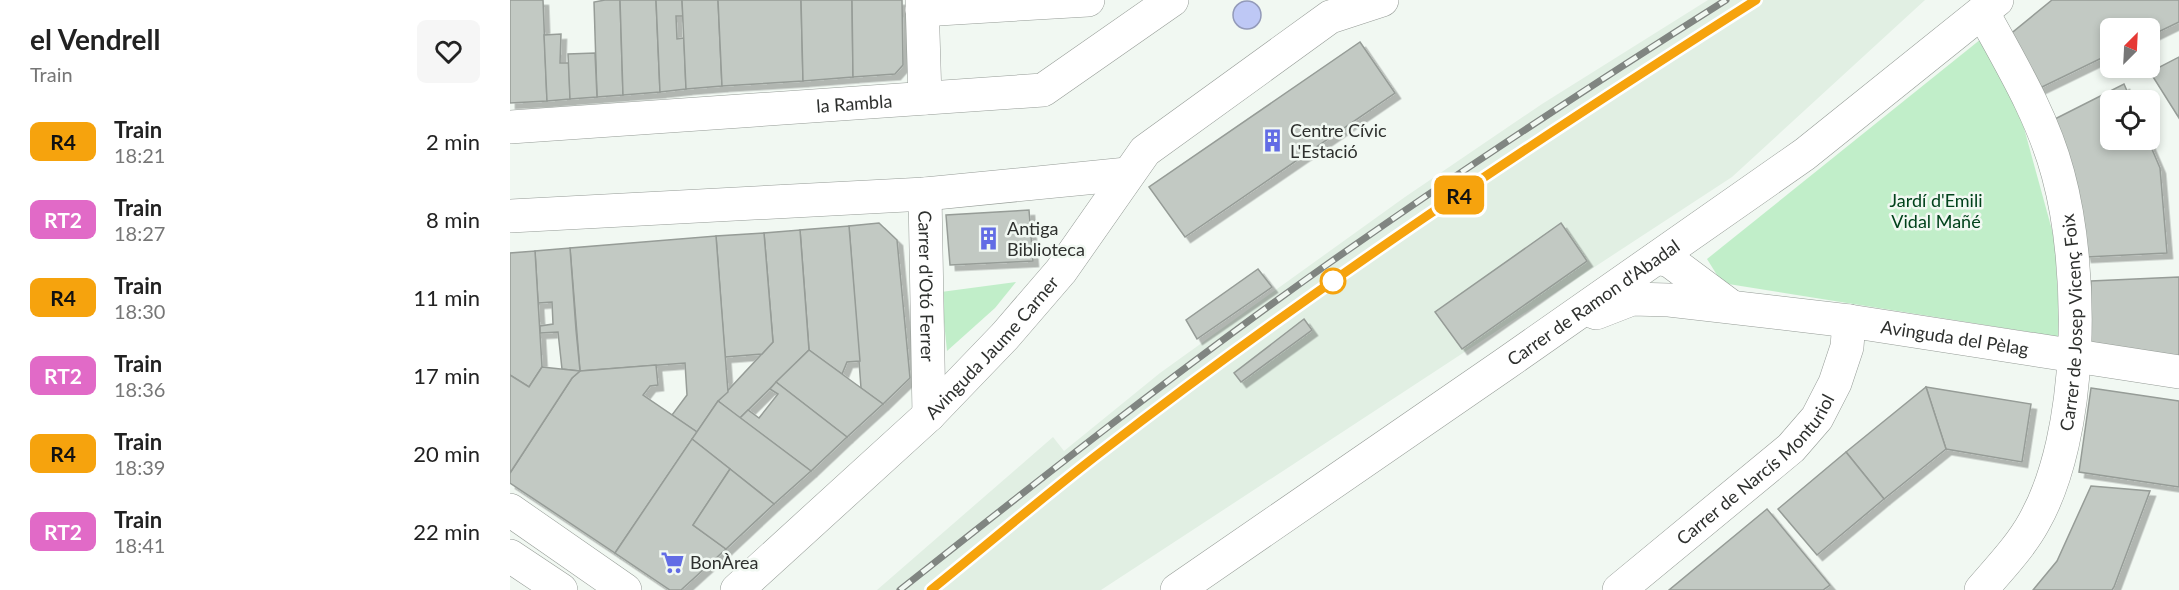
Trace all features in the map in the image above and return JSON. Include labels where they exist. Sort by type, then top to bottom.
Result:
[{"type":"street","points":[[925,98],[922,5],[1088,0]]},
{"type":"street","name":"la Rambla","points":[[510,127],[1043,90],[1172,0]]},
{"type":"street","name":"Avinguda Jaume Carner","points":[[737,590],[929,414],[1047,288],[1127,174],[1157,140],[1330,8],[1382,0]]},
{"type":"street","name":"Carrer de Ramon d'Abadal","points":[[1177,590],[1545,337],[1805,154],[1990,6]]},
{"type":"street","name":"Carrer de Josep Vicenç Foix","points":[[1981,590],[2034,522],[2058,466],[2070,410],[2076,306],[2071,236],[2058,172],[1990,6]]},
{"type":"street","points":[[510,216],[926,194],[1127,174]]},
{"type":"street","name":"Carrer d'Otó Ferrer","points":[[926,194],[929,414]]},
{"type":"street","name":"Avinguda del Pèlag","points":[[1657,258],[1670,261],[1731,306]]},
{"type":"street","name":"Avinguda del Pèlag","points":[[1545,337],[1632,299],[1669,300],[1850,321],[2179,372]]},
{"type":"street","name":"Carrer de Narcís Monturiol","points":[[1619,590],[1791,448],[1817,418],[1835,383],[1847,347],[1850,321]]},
{"type":"street","points":[[510,510],[625,590]]},
{"type":"street","points":[[510,556],[561,590]]},
{"type":"shaded area","points":[[1708,0],[1925,0],[1732,177],[1101,590],[877,590],[1053,437],[1064,451],[1160,373],[1405,197],[1542,104]]},
{"type":"green space","name":"Jardí d'Emili Vidal Mañé","points":[[1981,39],[2013,88],[2055,241],[2060,337],[1722,283],[1707,259]]},
{"type":"green space","points":[[1016,282],[995,308],[947,351],[941,292]]},
{"type":"water","points":[[1247,1],[1257,5],[1261,15],[1257,25],[1247,29],[1237,25],[1233,15],[1237,5]]},
{"type":"building","points":[[510,0],[543,0],[547,101],[510,103]]},
{"type":"building","points":[[620,0],[623,95],[597,97],[594,2]]},
{"type":"building","points":[[620,0],[656,0],[660,92],[623,95]]},
{"type":"building","points":[[656,0],[682,0],[683,16],[676,16],[677,39],[684,38],[686,89],[660,92]]},
{"type":"building","points":[[682,0],[718,0],[722,86],[686,89]]},
{"type":"building","points":[[718,0],[801,0],[803,81],[722,86]]},
{"type":"building","points":[[801,0],[852,0],[853,77],[803,81]]},
{"type":"building","points":[[852,0],[902,0],[903,65],[895,74],[853,77]]},
{"type":"building","points":[[2052,0],[2179,0],[2179,22],[2160,31],[2160,18],[2100,18],[2100,59],[2040,88],[2008,36]]},
{"type":"building","points":[[561,34],[560,63],[569,63],[570,99],[547,101],[544,35]]},
{"type":"building","name":"Centre Cívic L'Estació","points":[[1360,42],[1395,93],[1185,237],[1149,187]]},
{"type":"building","points":[[595,53],[597,97],[570,99],[568,54]]},
{"type":"building","points":[[2179,57],[2179,118],[2154,78],[2160,78],[2160,67]]},
{"type":"building","points":[[2124,84],[2127,90],[2112,90]]},
{"type":"building","points":[[2100,96],[2100,150],[2152,150],[2160,168],[2167,253],[2086,257],[2051,121]]},
{"type":"building","name":"Antiga Biblioteca","points":[[1029,210],[1033,261],[950,265],[946,215]]},
{"type":"building","points":[[879,223],[897,240],[910,378],[883,404],[861,388],[849,226]]},
{"type":"building","points":[[1561,223],[1587,261],[1462,349],[1435,312]]},
{"type":"building","points":[[849,226],[860,361],[847,362],[842,374],[809,350],[800,230]]},
{"type":"building","points":[[800,230],[809,350],[740,418],[718,401],[773,342],[764,233]]},
{"type":"building","points":[[764,233],[773,342],[762,354],[725,357],[716,236]]},
{"type":"building","points":[[716,236],[728,392],[718,401],[697,432],[672,415],[687,395],[685,363],[580,371],[570,248]]},
{"type":"building","points":[[570,248],[580,371],[562,369],[558,332],[540,333],[540,326],[553,324],[552,302],[538,303],[535,251]]},
{"type":"building","points":[[535,251],[542,367],[529,387],[510,375],[510,253]]},
{"type":"building","points":[[1258,269],[1272,287],[1197,339],[1186,320]]},
{"type":"building","points":[[2179,277],[2179,363],[2088,349],[2091,281]]},
{"type":"building","points":[[1304,319],[1312,330],[1241,382],[1234,373]]},
{"type":"building","points":[[809,350],[883,404],[847,437],[776,382]]},
{"type":"building","points":[[656,365],[658,385],[650,386],[643,395],[697,432],[615,553],[510,483],[510,473],[572,378],[580,371]]},
{"type":"building","points":[[542,367],[580,371],[572,378],[510,473],[510,375],[529,387]]},
{"type":"building","points":[[776,382],[847,437],[811,471],[740,418],[748,410],[759,418],[778,394],[770,389]]},
{"type":"building","points":[[1926,387],[2031,404],[2022,462],[1946,449]]},
{"type":"building","points":[[1926,387],[1946,449],[1884,499],[1846,452]]},
{"type":"building","points":[[2091,388],[2179,401],[2179,487],[2079,472]]},
{"type":"building","points":[[718,401],[811,471],[774,504],[692,439]]},
{"type":"building","points":[[692,439],[730,469],[693,525],[726,549],[681,590],[670,590],[615,553]]},
{"type":"building","points":[[1846,452],[1884,499],[1817,555],[1778,509]]},
{"type":"building","points":[[730,469],[774,504],[726,549],[693,525]]},
{"type":"building","points":[[2091,486],[2150,491],[2114,587],[2112,590],[2033,590],[2057,561]]},
{"type":"building","points":[[1767,509],[1830,585],[1823,590],[1669,590]]},
{"type":"railway","points":[[900,590],[1162,386],[1322,268],[1523,131],[1726,0]]},
{"type":"railway","points":[[931,590],[1079,469],[1180,392],[1342,275],[1506,162],[1756,0]]},
{"type":"train","name":"R4","points":[[931,590],[1101,452],[1334,280],[1629,81],[1756,0]]},
{"type":"place","name":"Centre Cívic L'Estació","points":[[1272,140]]},
{"type":"place","name":"Antiga Biblioteca","points":[[989,238]]},
{"type":"place","name":"BonÀrea","points":[[672,562]]}]
